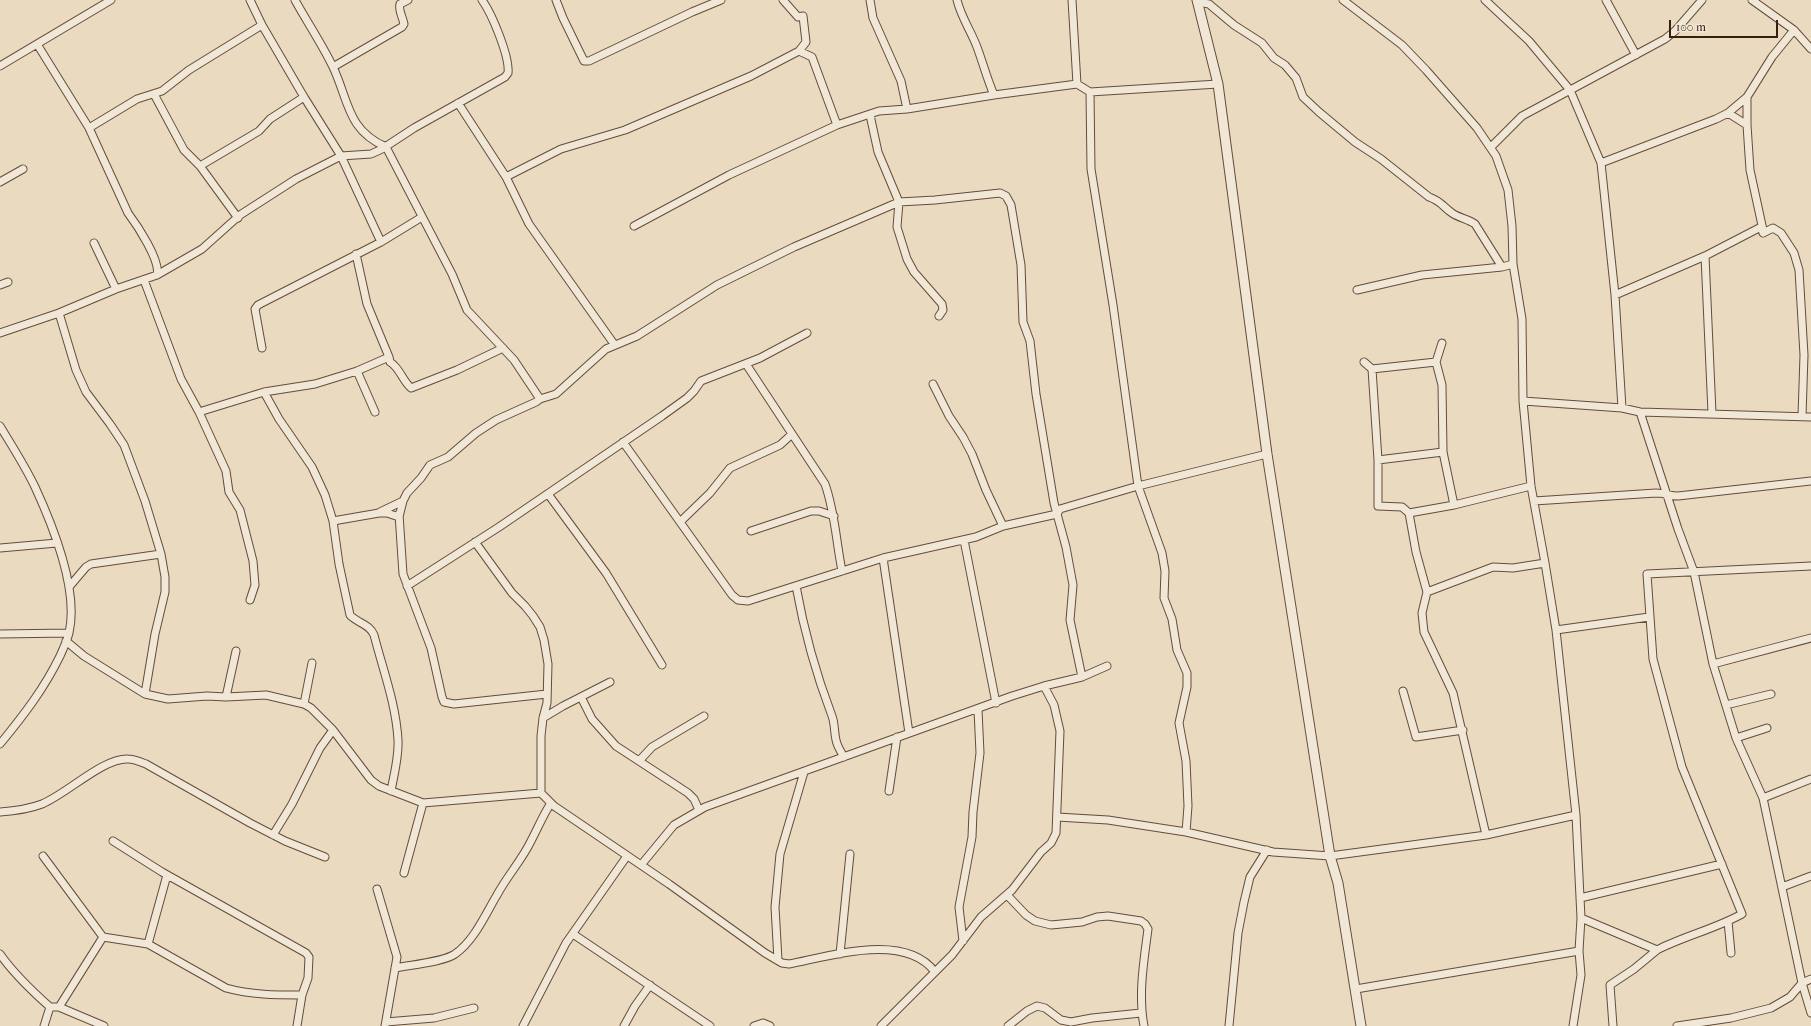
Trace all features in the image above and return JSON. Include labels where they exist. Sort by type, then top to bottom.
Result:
[{"type":"street","points":[[0,66],[111,0]]},
{"type":"street","points":[[250,0],[262,25],[304,97],[341,156],[381,242]]},
{"type":"street","points":[[294,0],[333,67],[356,124],[372,141],[386,147],[452,274],[467,310],[514,360],[540,398]]},
{"type":"street","points":[[333,67],[402,27],[404,24],[403,17],[399,7],[400,4],[408,0]]},
{"type":"street","points":[[0,333],[59,313],[116,289],[157,274],[202,249],[238,218],[296,178],[341,156],[371,154],[386,147],[458,103],[499,81],[508,73],[508,68],[491,15],[482,0]]},
{"type":"street","points":[[556,0],[584,61],[589,61],[692,12],[721,0]]},
{"type":"street","points":[[783,0],[798,17],[803,16],[806,42],[837,125]]},
{"type":"street","points":[[870,0],[873,18],[900,81],[907,109]]},
{"type":"street","points":[[957,0],[964,21],[977,46],[986,78],[994,95]]},
{"type":"street","points":[[1072,0],[1077,84]]},
{"type":"street","points":[[1343,0],[1413,55],[1477,128],[1491,147],[1500,168],[1511,205],[1513,264],[1522,319],[1524,401],[1530,486],[1534,501],[1556,630],[1576,815],[1581,918],[1579,951],[1581,975],[1573,1026]]},
{"type":"street","points":[[1485,0],[1529,41],[1570,90],[1601,163],[1615,295],[1622,408]]},
{"type":"street","points":[[1606,0],[1636,55]]},
{"type":"street","points":[[1491,147],[1522,116],[1665,39],[1675,31],[1702,0]]},
{"type":"street","points":[[1752,0],[1794,30],[1811,49]]},
{"type":"street","points":[[1361,1026],[1338,883],[1330,856],[1267,454],[1218,84],[1198,1],[1209,4],[1234,25],[1262,43],[1274,58],[1285,65],[1296,78],[1303,96],[1355,142],[1381,158],[1429,197],[1438,200],[1454,214],[1475,224],[1502,267]]},
{"type":"street","points":[[89,128],[137,99],[154,94],[173,84],[189,70],[262,25]]},
{"type":"street","points":[[1601,163],[1716,120],[1728,113],[1747,97],[1772,57],[1794,30]]},
{"type":"street","points":[[506,177],[561,149],[625,130],[751,76],[799,51],[806,42]]},
{"type":"street","points":[[37,44],[89,128],[128,213],[135,222],[154,258],[158,269],[157,274]]},
{"type":"street","points":[[799,51],[812,57]]},
{"type":"street","points":[[634,226],[729,175],[837,125],[879,111],[907,109],[1077,84],[1090,92],[1218,84]]},
{"type":"street","points":[[1090,92],[1091,169],[1113,304],[1138,486],[1162,553],[1165,571],[1164,598],[1172,619],[1177,650],[1187,673],[1187,687],[1179,723],[1186,761],[1188,806],[1186,832]]},
{"type":"street","points":[[154,94],[184,150],[200,166],[238,218]]},
{"type":"street","points":[[200,166],[259,131],[270,119],[304,97]]},
{"type":"street","points":[[1747,97],[1750,170],[1764,232]]},
{"type":"street","points":[[458,103],[506,177],[529,224],[614,344]]},
{"type":"street","points":[[1728,113],[1747,125]]},
{"type":"street","points":[[870,115],[878,152],[899,202],[897,227],[907,259],[914,272],[942,304],[942,310],[939,316]]},
{"type":"street","points":[[0,182],[23,170]]},
{"type":"street","points":[[547,694],[454,704],[444,702],[431,648],[403,574],[399,517],[402,501],[406,493],[421,478],[430,465],[448,457],[476,433],[496,420],[536,402],[540,398],[556,394],[606,348],[637,336],[717,285],[794,247],[899,202],[935,200],[995,193],[1006,196],[1009,199],[1021,266],[1024,322],[1030,341],[1036,394],[1057,514],[1074,585],[1070,620],[1082,677]]},
{"type":"street","points":[[262,348],[255,309],[258,305],[381,242],[422,217]]},
{"type":"street","points":[[1615,295],[1705,256],[1761,227],[1764,232]]},
{"type":"street","points":[[1764,232],[1773,228],[1781,233],[1794,253],[1799,270],[1804,356],[1802,416]]},
{"type":"street","points":[[94,243],[116,289]]},
{"type":"street","points":[[356,254],[367,304],[390,362],[396,366],[406,385],[411,388],[457,370],[503,348]]},
{"type":"street","points":[[1705,256],[1712,413]]},
{"type":"street","points":[[1357,290],[1422,275],[1502,267],[1513,264]]},
{"type":"street","points":[[144,280],[182,379],[226,471],[229,492],[240,510],[253,561],[255,585],[250,600]]},
{"type":"street","points":[[0,285],[8,282]]},
{"type":"street","points":[[59,313],[76,370],[86,392],[124,445],[145,501],[161,554],[165,577],[165,592],[154,634],[145,694]]},
{"type":"street","points":[[407,586],[548,494],[687,398],[701,381],[746,364],[807,333]]},
{"type":"street","points":[[1442,343],[1436,362],[1442,385],[1442,452],[1454,505]]},
{"type":"street","points":[[199,412],[264,392],[315,384],[357,371],[389,357]]},
{"type":"street","points":[[1364,362],[1372,369],[1378,460],[1378,506],[1402,507],[1409,513],[1427,592],[1422,613],[1424,632],[1453,693],[1463,730],[1486,835]]},
{"type":"street","points":[[1372,369],[1436,362]]},
{"type":"street","points":[[746,364],[825,484],[834,516],[842,571]]},
{"type":"street","points":[[357,371],[375,412]]},
{"type":"street","points":[[933,384],[949,416],[963,436],[1003,526]]},
{"type":"street","points":[[264,392],[279,419],[312,467],[326,495],[333,521],[339,564],[350,615],[354,620],[372,631],[394,708],[398,740],[398,760],[391,791]]},
{"type":"street","points":[[1524,401],[1622,408],[1640,412],[1811,417]]},
{"type":"street","points":[[1640,412],[1666,493],[1694,572],[1713,664],[1736,738],[1763,798],[1802,983],[1811,1013]]},
{"type":"street","points":[[0,426],[35,486],[57,543],[69,587],[71,619],[69,633],[49,678],[20,720],[0,743]]},
{"type":"street","points":[[680,522],[691,514],[730,468],[780,445],[792,434]]},
{"type":"street","points":[[623,442],[732,595],[738,600],[748,601],[883,558],[976,537],[1003,526],[1057,514],[1060,509],[1138,486],[1267,454]]},
{"type":"street","points":[[1378,460],[1442,452]]},
{"type":"street","points":[[1534,501],[1666,493],[1670,496],[1678,496],[1811,481]]},
{"type":"street","points":[[1409,513],[1454,505],[1530,486]]},
{"type":"street","points":[[548,494],[606,573],[662,665]]},
{"type":"street","points":[[333,521],[380,512],[402,501]]},
{"type":"street","points":[[751,531],[811,511],[819,511],[834,516]]},
{"type":"street","points":[[380,512],[399,517]]},
{"type":"street","points":[[964,540],[996,703]]},
{"type":"street","points":[[475,542],[512,594],[526,606],[540,627],[547,652],[547,703],[543,718],[541,736],[541,793],[551,802],[627,856],[765,953],[782,963],[789,964],[866,950],[896,951],[919,957],[935,972]]},
{"type":"street","points":[[0,548],[57,543]]},
{"type":"street","points":[[69,587],[86,566],[161,554]]},
{"type":"street","points":[[883,558],[910,733]]},
{"type":"street","points":[[1427,592],[1492,567],[1513,568],[1545,563]]},
{"type":"street","points":[[1613,1026],[1610,985],[1634,969],[1657,950],[1742,914],[1682,767],[1653,659],[1647,574],[1811,566]]},
{"type":"street","points":[[796,586],[804,630],[816,667],[824,699],[832,718],[836,742],[844,757]]},
{"type":"street","points":[[1294,600],[1330,856]]},
{"type":"street","points":[[1556,630],[1649,617]]},
{"type":"street","points":[[0,634],[69,633]]},
{"type":"street","points":[[1713,664],[1811,638]]},
{"type":"street","points":[[66,641],[84,656],[145,694],[168,699],[206,696],[226,697],[266,695],[304,704],[311,708],[333,730],[367,777],[379,786],[423,804],[541,793]]},
{"type":"street","points":[[226,697],[236,651]]},
{"type":"street","points":[[304,704],[312,664]]},
{"type":"street","points":[[641,865],[674,826],[699,810],[898,737],[1044,686],[1082,677],[1107,666]]},
{"type":"street","points":[[543,718],[610,682]]},
{"type":"street","points":[[881,1026],[935,972],[963,941],[981,917],[1012,890],[1041,852],[1052,843],[1056,833],[1060,731],[1054,705],[1044,686]]},
{"type":"street","points":[[1403,691],[1416,737],[1463,730]]},
{"type":"street","points":[[1726,705],[1771,694]]},
{"type":"street","points":[[581,697],[592,719],[616,746],[688,793],[694,799],[699,810]]},
{"type":"street","points":[[963,941],[959,907],[972,837],[972,812],[980,753],[978,710]]},
{"type":"street","points":[[639,761],[652,747],[704,716]]},
{"type":"street","points":[[1736,738],[1767,728]]},
{"type":"street","points":[[273,835],[292,804],[320,748],[333,730]]},
{"type":"street","points":[[889,791],[898,737]]},
{"type":"street","points":[[0,812],[17,810],[42,804],[63,793],[115,760],[129,758],[146,764],[273,835],[325,857]]},
{"type":"street","points":[[778,960],[775,907],[780,854],[804,772]]},
{"type":"street","points":[[1763,798],[1811,779]]},
{"type":"street","points":[[395,968],[454,956],[461,949],[478,928],[508,874],[524,853],[541,818],[551,802]]},
{"type":"street","points":[[404,873],[423,804]]},
{"type":"street","points":[[1057,817],[1108,820],[1186,832],[1267,850],[1330,856],[1486,835],[1576,815]]},
{"type":"street","points":[[113,841],[167,875],[306,953],[309,957],[308,978],[302,995],[297,1026]]},
{"type":"street","points":[[1229,1026],[1238,933],[1244,902],[1250,877],[1267,850]]},
{"type":"street","points":[[840,954],[850,854]]},
{"type":"street","points":[[43,856],[103,937],[148,944],[226,988],[239,992],[302,995]]},
{"type":"street","points":[[523,1026],[572,934],[627,856]]},
{"type":"street","points":[[1580,898],[1722,864]]},
{"type":"street","points":[[148,944],[167,875]]},
{"type":"street","points":[[1782,887],[1811,876]]},
{"type":"street","points":[[377,889],[397,957],[386,1024],[434,1018],[474,1008]]},
{"type":"street","points":[[1007,895],[1026,915],[1035,921],[1051,925],[1082,922],[1097,917],[1108,916],[1141,921],[1145,924],[1148,929],[1141,992],[1141,1013],[1144,1026]]},
{"type":"street","points":[[1581,918],[1657,950]]},
{"type":"street","points":[[1728,921],[1731,952]]},
{"type":"street","points":[[572,934],[710,1026]]},
{"type":"street","points":[[59,1007],[103,937]]},
{"type":"street","points":[[1356,989],[1579,951]]},
{"type":"street","points":[[0,954],[9,967],[50,1007],[59,1007],[104,1026]]},
{"type":"street","points":[[1677,1026],[1731,1018],[1771,1008],[1790,997],[1802,983],[1811,979]]},
{"type":"street","points":[[624,1026],[635,1006],[650,985]]},
{"type":"street","points":[[1008,1026],[1027,1011],[1037,1006],[1045,1008],[1061,1020],[1079,1023],[1141,1013]]},
{"type":"street","points":[[44,1026],[50,1007]]},
{"type":"street","points":[[754,1026],[763,1023],[770,1026]]}]
